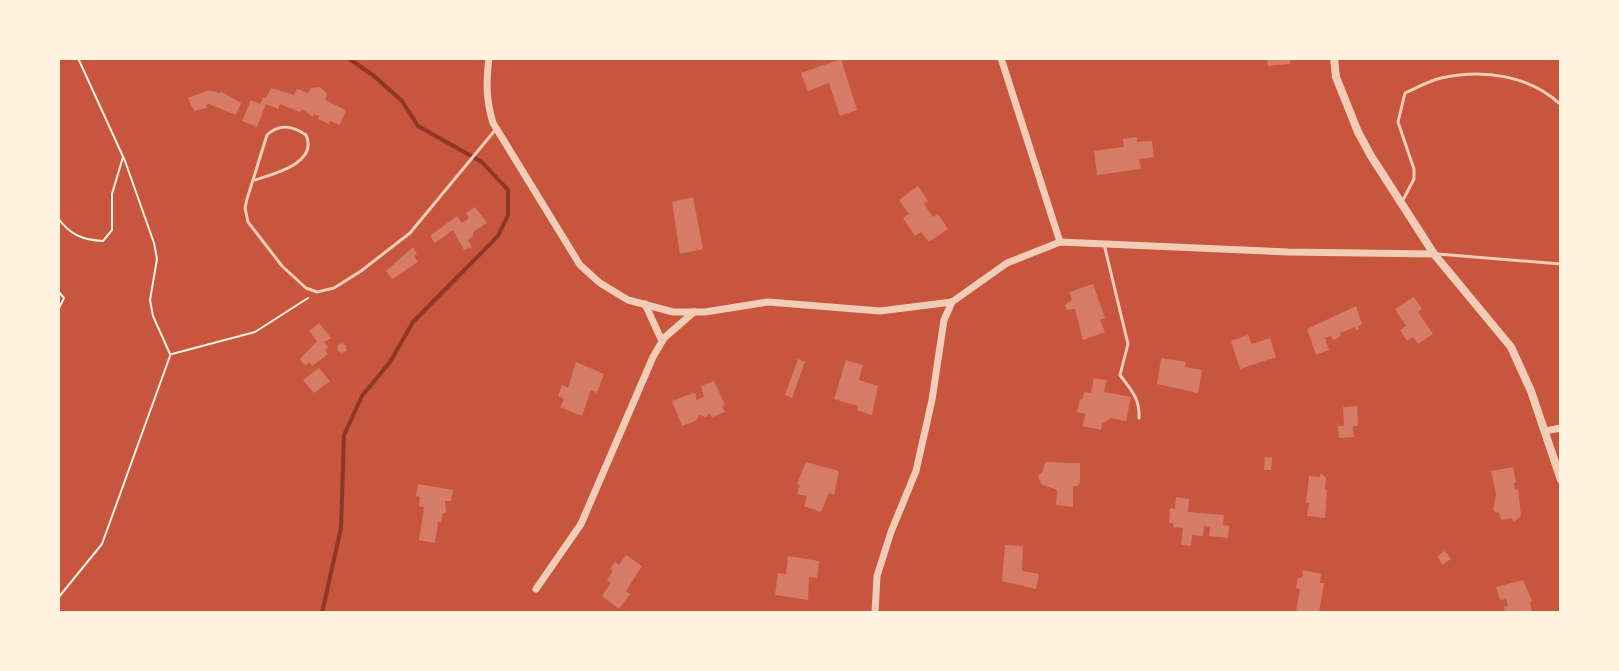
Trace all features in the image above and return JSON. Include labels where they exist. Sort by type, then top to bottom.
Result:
[{"type":"street","points":[[489,58],[485,86],[487,104],[496,129],[580,265],[600,283],[628,300],[673,312],[768,302],[880,311],[952,302],[1007,263],[1060,242],[1288,252],[1434,254]]},
{"type":"street","points":[[1001,58],[1060,242]]},
{"type":"street","points":[[1334,58],[1336,77],[1358,132],[1401,204],[1434,254],[1511,347],[1561,480]]},
{"type":"street","points":[[875,613],[877,576],[912,483],[932,400],[944,320],[952,302]]},
{"type":"street","points":[[645,304],[662,341]]},
{"type":"street","points":[[536,589],[581,524],[662,341],[694,312]]},
{"type":"street","points":[[1545,431],[1561,428]]},
{"type":"lane","points":[[1401,204],[1414,179],[1414,169],[1398,122],[1405,93],[1439,78],[1508,76],[1546,91],[1561,105]]},
{"type":"lane","points":[[255,180],[296,164],[307,151],[309,142],[306,135],[285,126],[267,135],[245,208],[248,222],[282,266],[306,288],[317,292],[334,288],[361,271],[410,233],[496,129]]},
{"type":"lane","points":[[1104,244],[1128,344],[1120,375],[1138,400],[1139,418]]},
{"type":"lane","points":[[1434,254],[1561,264]]},
{"type":"path","points":[[58,598],[102,544],[170,354],[153,316],[150,300],[157,259],[154,243],[123,156],[78,58]]},
{"type":"path","points":[[58,218],[75,235],[103,241],[112,230],[112,194],[123,156]]},
{"type":"path","points":[[58,291],[64,298],[58,310]]},
{"type":"path","points":[[170,354],[255,332],[317,292]]},
{"type":"building","points":[[1267,58],[1290,58],[1290,64],[1268,66]]},
{"type":"building","points":[[841,59],[857,110],[840,116],[829,83],[808,91],[801,73]]},
{"type":"building","points":[[320,87],[327,94],[325,100],[346,110],[340,125],[330,121],[329,124],[302,109],[300,112],[280,104],[278,109],[266,104],[257,127],[242,121],[251,100],[260,104],[271,88],[294,95],[297,89],[308,93],[311,88]]},
{"type":"building","points":[[209,90],[222,92],[241,103],[236,115],[209,104],[207,108],[194,111],[188,98]]},
{"type":"building","points":[[1137,137],[1137,142],[1152,141],[1154,157],[1139,159],[1141,169],[1097,175],[1094,151],[1124,147],[1123,139]]},
{"type":"building","points":[[918,186],[928,201],[924,204],[933,217],[938,214],[948,229],[929,242],[921,232],[915,236],[903,218],[909,214],[899,200]]},
{"type":"building","points":[[693,197],[703,249],[680,254],[672,202]]},
{"type":"building","points":[[475,207],[487,223],[473,232],[468,240],[472,247],[464,250],[453,230],[435,243],[430,236],[457,216],[462,223],[469,218],[466,213]]},
{"type":"building","points":[[413,247],[418,262],[392,279],[386,271]]},
{"type":"building","points":[[1093,284],[1105,318],[1100,320],[1105,332],[1083,340],[1075,309],[1067,310],[1065,305],[1072,300],[1069,292]]},
{"type":"building","points":[[1414,297],[1422,309],[1418,312],[1433,334],[1418,344],[1413,337],[1407,341],[1400,330],[1406,326],[1395,309]]},
{"type":"building","points":[[1356,306],[1362,324],[1358,326],[1359,329],[1355,327],[1340,333],[1341,336],[1333,340],[1331,336],[1325,338],[1329,350],[1316,355],[1307,329]]},
{"type":"building","points":[[319,323],[331,338],[324,342],[328,354],[312,366],[309,362],[305,366],[300,359],[317,341],[309,331]]},
{"type":"building","points":[[1248,335],[1252,344],[1270,338],[1276,357],[1240,369],[1231,341]]},
{"type":"building","points":[[342,343],[346,351],[341,353],[337,350]]},
{"type":"building","points":[[1161,358],[1186,362],[1185,367],[1202,370],[1198,393],[1157,384]]},
{"type":"building","points":[[798,359],[805,362],[792,398],[785,395]]},
{"type":"building","points":[[846,360],[863,365],[859,380],[878,386],[872,415],[857,410],[858,406],[834,399]]},
{"type":"building","points":[[576,362],[604,374],[597,393],[591,390],[582,416],[560,407],[564,399],[558,396],[562,385],[568,388]]},
{"type":"building","points":[[319,368],[330,381],[314,393],[303,380]]},
{"type":"building","points":[[1094,378],[1107,380],[1104,392],[1131,397],[1126,421],[1111,418],[1102,424],[1101,430],[1083,426],[1085,414],[1077,412],[1084,392],[1091,393]]},
{"type":"building","points":[[714,381],[725,412],[712,417],[710,413],[706,417],[699,415],[696,421],[682,426],[672,401],[693,393],[696,400],[704,397],[701,386]]},
{"type":"building","points":[[1357,406],[1358,426],[1353,426],[1354,437],[1339,438],[1338,426],[1344,426],[1343,407]]},
{"type":"building","points":[[1265,457],[1272,458],[1271,470],[1264,470]]},
{"type":"building","points":[[806,462],[839,471],[834,495],[829,493],[821,512],[804,506],[807,496],[797,494],[800,485],[797,484]]},
{"type":"building","points":[[1045,462],[1080,463],[1080,482],[1078,486],[1073,486],[1073,507],[1056,505],[1057,490],[1041,484],[1038,476]]},
{"type":"building","points":[[1513,467],[1521,516],[1514,522],[1511,518],[1501,520],[1499,512],[1493,510],[1496,494],[1491,471]]},
{"type":"building","points":[[1321,473],[1326,478],[1325,518],[1307,516],[1309,476],[1320,477]]},
{"type":"building","points":[[418,484],[453,490],[451,501],[445,501],[446,513],[438,522],[435,543],[419,540],[424,507],[419,506],[420,497],[416,496]]},
{"type":"building","points":[[1176,497],[1189,499],[1188,512],[1224,515],[1223,525],[1229,526],[1228,538],[1209,536],[1210,527],[1204,526],[1203,536],[1192,535],[1191,546],[1181,545],[1183,528],[1173,527],[1173,523],[1169,523],[1170,508],[1175,509]]},
{"type":"building","points":[[1005,545],[1023,546],[1022,571],[1039,574],[1036,589],[1002,581]]},
{"type":"building","points":[[1445,551],[1451,559],[1442,565],[1437,556]]},
{"type":"building","points":[[626,555],[642,566],[626,591],[630,594],[619,609],[602,596],[611,583],[607,580],[613,571],[610,569],[615,562],[619,565]]},
{"type":"building","points":[[788,556],[819,561],[817,578],[809,577],[808,600],[775,595],[778,573],[786,574]]},
{"type":"building","points":[[1303,570],[1321,574],[1320,583],[1324,583],[1319,613],[1296,612],[1300,589],[1296,588]]},
{"type":"building","points":[[1523,580],[1532,601],[1532,613],[1505,613],[1504,607],[1508,605],[1506,599],[1500,600],[1496,587]]},
{"type":"waterway","points":[[322,613],[341,528],[344,435],[362,396],[390,362],[413,322],[498,236],[508,215],[508,190],[482,162],[418,126],[402,101],[348,58]]}]
